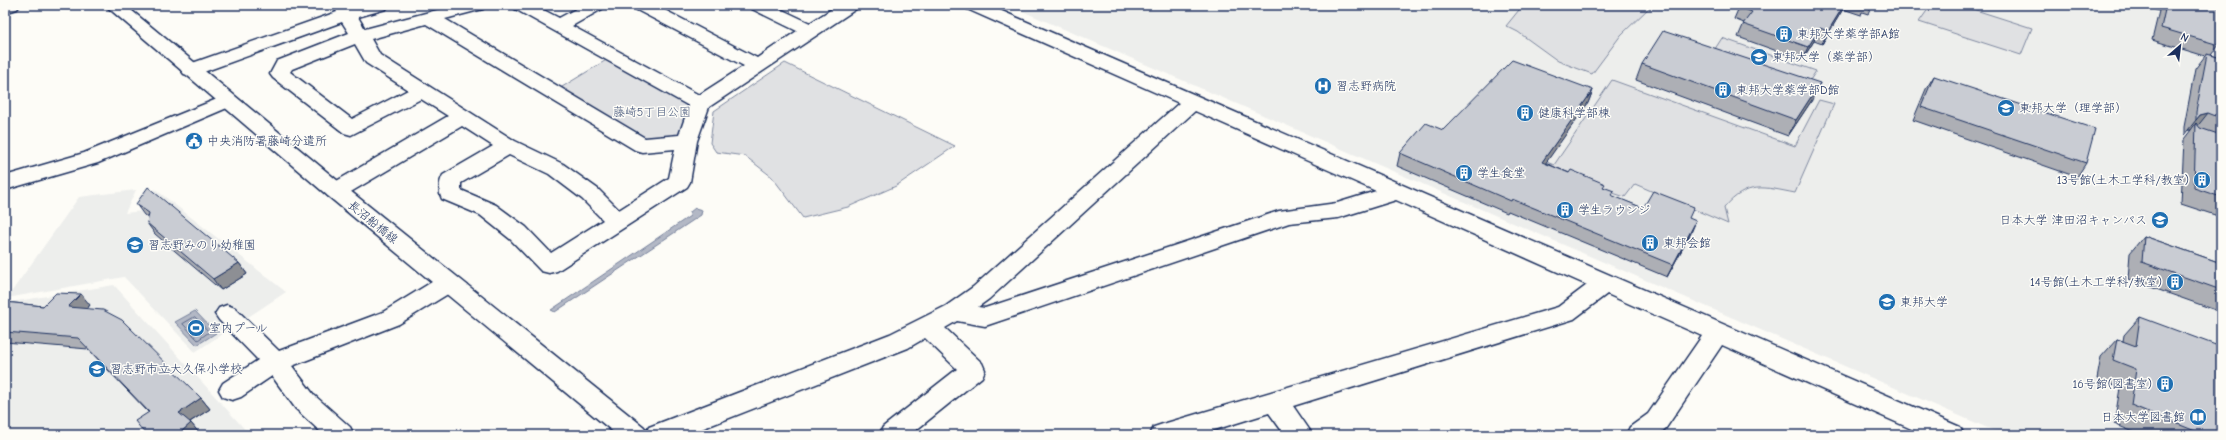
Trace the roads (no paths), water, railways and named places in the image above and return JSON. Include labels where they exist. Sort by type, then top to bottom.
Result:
[{"type":"street","points":[[5,8],[11,5]]},
{"type":"street","name":"長沼船橋線","points":[[114,5],[336,191],[635,435]]},
{"type":"street","points":[[191,70],[345,9],[380,5]]},
{"type":"street","points":[[421,90],[351,128],[280,74],[284,65],[359,36],[477,5]]},
{"type":"street","points":[[521,5],[700,104]]},
{"type":"street","points":[[558,26],[596,5]]},
{"type":"street","points":[[641,5],[759,66]]},
{"type":"street","points":[[758,5],[811,31]]},
{"type":"street","points":[[508,146],[451,180],[450,194],[488,210],[518,233],[549,265],[679,182],[687,141],[700,104],[850,5]]},
{"type":"street","points":[[973,5],[1717,334],[1951,435]]},
{"type":"street","points":[[345,9],[372,59],[508,146],[556,169],[590,194],[617,222]]},
{"type":"street","points":[[428,17],[642,145],[687,141]]},
{"type":"street","points":[[5,183],[91,158],[227,101]]},
{"type":"street","points":[[658,435],[899,341],[930,327],[981,293],[1193,102]]},
{"type":"street","points":[[336,191],[462,117]]},
{"type":"street","points":[[954,312],[985,317],[1287,216],[1338,210],[1397,192]]},
{"type":"street","points":[[232,390],[276,362],[391,318],[448,283]]},
{"type":"street","points":[[1163,435],[1274,400],[1566,313],[1604,284]]},
{"type":"street","points":[[227,314],[276,362],[305,402],[341,435]]},
{"type":"street","points":[[892,435],[973,370],[930,327]]},
{"type":"street","points":[[1639,435],[1656,421],[1717,334]]},
{"type":"street","points":[[1274,400],[1300,435]]},
{"type":"water","points":[[695,208],[702,210],[701,215],[555,312],[551,310],[690,216],[690,212]]},
{"type":"water","name":"室内プール","points":[[195,311],[216,333],[197,345],[175,322]]},
{"type":"place","name":"東邦大学薬学部A館","points":[[1784,34]]},
{"type":"place","name":"東邦大学（薬学部）","points":[[1759,57]]},
{"type":"place","name":"習志野病院","points":[[1323,86]]},
{"type":"place","name":"東邦大学薬学部D館","points":[[1723,90]]},
{"type":"place","name":"東邦大学（理学部）","points":[[2006,108]]},
{"type":"place","name":"健康科学部棟","points":[[1525,113]]},
{"type":"place","name":"中央消防署藤崎分遣所","points":[[194,141]]},
{"type":"place","name":"学生食堂","points":[[1464,173]]},
{"type":"place","name":"13号館(土木工学科/教室)","points":[[2202,180]]},
{"type":"place","name":"学生ラウンジ","points":[[1565,210]]},
{"type":"place","name":"日本大学 津田沼キャンパス","points":[[2160,220]]},
{"type":"place","name":"東邦会館","points":[[1650,243]]},
{"type":"place","name":"習志野みのり幼稚園","points":[[135,245]]},
{"type":"place","name":"14号館(土木工学科/教室)","points":[[2175,282]]},
{"type":"place","name":"東邦大学","points":[[1887,302]]},
{"type":"place","name":"室内プール","points":[[196,328]]},
{"type":"place","name":"習志野市立大久保小学校","points":[[97,369]]},
{"type":"place","name":"16号館(図書室)","points":[[2165,384]]},
{"type":"place","name":"日本大学図書館","points":[[2198,417]]},
{"type":"park label","name":"藤崎5丁目公園","points":[[652,112]]}]
